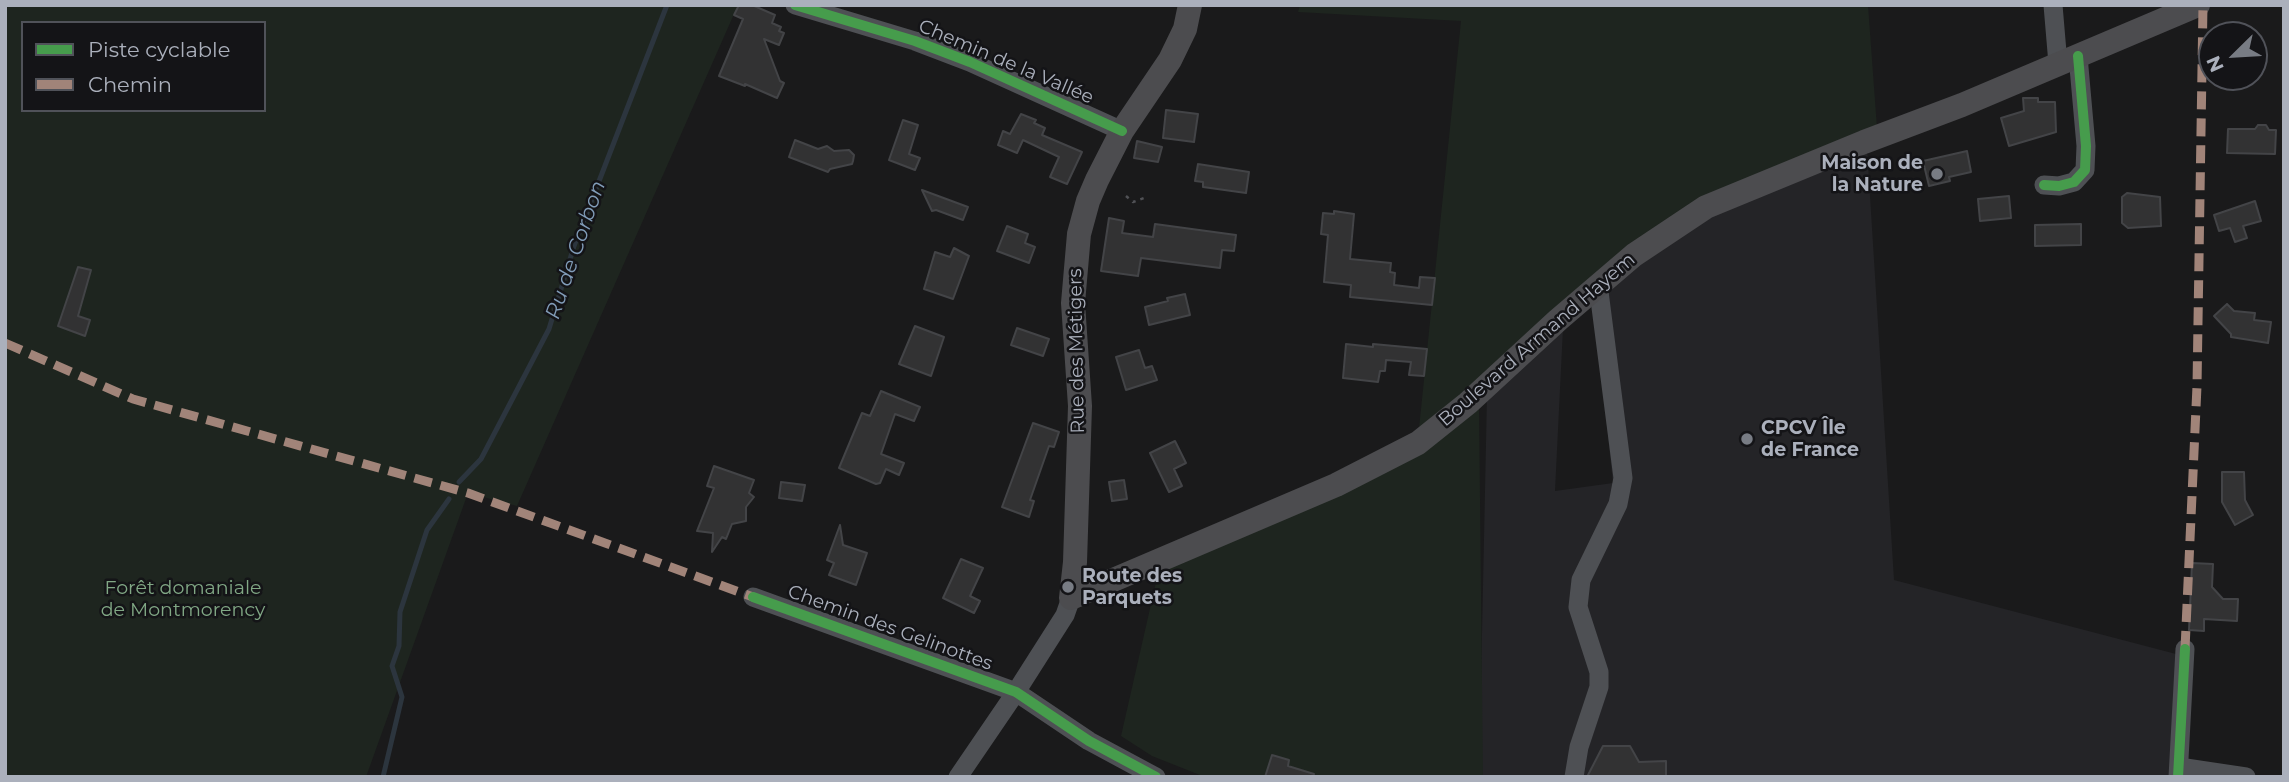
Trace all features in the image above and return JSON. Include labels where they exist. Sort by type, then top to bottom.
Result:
[{"type":"main road","name":"Rue des Métigers","points":[[1071,598],[1075,562],[1080,406],[1073,303],[1079,234],[1088,201],[1122,131],[1170,60],[1185,29],[1190,5]]},
{"type":"main road","name":"Boulevard Armand Hayem","points":[[1071,598],[1336,485],[1418,443],[1468,403],[1598,284],[1634,255],[1706,207],[2199,5]]},
{"type":"street","name":"Chemin de la Vallée","points":[[795,5],[915,41],[970,62],[1122,131]]},
{"type":"street","points":[[2044,185],[2059,186],[2074,182],[2085,170],[2086,146],[2053,5]]},
{"type":"street","points":[[1574,777],[1579,747],[1599,687],[1599,672],[1578,607],[1581,580],[1618,504],[1623,478],[1598,284]]},
{"type":"street","name":"Chemin des Gelinottes","points":[[753,597],[1016,692],[1089,741],[1156,777]]},
{"type":"street","points":[[958,777],[1065,615],[1071,598]]},
{"type":"street","points":[[2185,649],[2179,772],[2246,777]]},
{"type":"path","points":[[1126,195],[1133,202],[1144,198]]},
{"type":"shaded area","name":"CPCV Île de France","points":[[1867,148],[1894,580],[2176,654],[2178,777],[1479,777],[1487,395],[1563,328],[1555,491],[1613,483],[1593,296],[1710,214]]},
{"type":"green space","name":"Forêt domaniale de Montmorency","points":[[5,5],[738,5],[517,506],[468,493],[366,777],[5,777]]},
{"type":"green space","points":[[1300,5],[1868,5],[1877,128],[1701,204],[1418,438],[1461,21],[1298,12]]},
{"type":"green space","points":[[1479,405],[1483,777],[1205,777],[1152,756],[1121,736],[1159,569]]},
{"type":"building","points":[[739,5],[752,5],[775,15],[772,23],[781,27],[779,31],[784,33],[779,45],[764,39],[780,81],[784,83],[777,98],[719,76],[743,19],[734,15]]},
{"type":"building","points":[[2023,98],[2038,98],[2038,102],[2055,102],[2056,132],[2009,146],[2001,118],[2024,111]]},
{"type":"building","points":[[1166,110],[1198,114],[1194,142],[1163,138]]},
{"type":"building","points":[[1021,114],[1036,120],[1034,123],[1045,128],[1042,135],[1082,152],[1067,184],[1050,177],[1059,157],[1023,140],[1017,153],[998,145],[1003,131],[1010,134]]},
{"type":"building","points":[[903,120],[918,125],[909,154],[920,158],[915,170],[889,160]]},
{"type":"building","points":[[2258,125],[2266,125],[2269,130],[2276,130],[2275,154],[2227,153],[2228,129],[2255,129]]},
{"type":"building","points":[[795,140],[818,149],[827,146],[834,151],[849,150],[854,155],[852,164],[830,169],[828,172],[789,157]]},
{"type":"building","points":[[1137,141],[1162,147],[1158,162],[1134,158]]},
{"type":"building","points":[[1967,151],[1971,172],[1949,177],[1950,181],[1929,186],[1923,161]]},
{"type":"building","points":[[1198,164],[1249,172],[1246,193],[1203,187],[1203,182],[1195,181]]},
{"type":"building","points":[[922,190],[968,207],[963,220],[932,211]]},
{"type":"building","points":[[2127,193],[2160,197],[2161,226],[2128,228],[2122,223],[2122,197]]},
{"type":"building","points":[[2009,196],[2011,218],[1980,221],[1978,199]]},
{"type":"building","points":[[2255,201],[2261,221],[2243,226],[2247,238],[2235,242],[2230,228],[2219,231],[2214,215]]},
{"type":"building","points":[[1334,211],[1354,214],[1350,259],[1391,263],[1390,272],[1395,273],[1394,285],[1419,288],[1420,277],[1435,278],[1432,305],[1350,297],[1351,285],[1324,282],[1328,235],[1321,234],[1323,213],[1334,214]]},
{"type":"building","points":[[1109,218],[1124,221],[1122,233],[1153,237],[1155,224],[1236,235],[1234,251],[1222,250],[1220,268],[1141,258],[1138,276],[1101,271]]},
{"type":"building","points":[[2081,224],[2081,245],[2035,246],[2035,225]]},
{"type":"building","points":[[1007,226],[1028,234],[1025,243],[1035,247],[1029,263],[997,251]]},
{"type":"building","points":[[954,248],[969,256],[953,299],[924,289],[935,252],[950,257]]},
{"type":"building","points":[[78,267],[91,270],[78,316],[90,320],[85,336],[58,326]]},
{"type":"building","points":[[1185,294],[1190,315],[1149,325],[1145,307]]},
{"type":"building","points":[[2227,304],[2234,311],[2255,313],[2254,320],[2271,322],[2268,343],[2231,337],[2214,316]]},
{"type":"building","points":[[915,326],[944,337],[931,376],[899,364]]},
{"type":"building","points":[[1017,328],[1049,339],[1043,356],[1011,345]]},
{"type":"building","points":[[1346,344],[1427,349],[1424,376],[1409,375],[1411,362],[1386,360],[1385,371],[1380,371],[1378,382],[1343,378]]},
{"type":"building","points":[[1139,350],[1145,368],[1152,366],[1157,380],[1126,390],[1116,357]]},
{"type":"building","points":[[881,391],[920,407],[914,421],[895,414],[881,454],[904,463],[899,475],[886,469],[880,483],[876,484],[839,468],[862,413],[870,416]]},
{"type":"building","points":[[1033,423],[1059,432],[1054,447],[1049,446],[1030,500],[1034,501],[1029,517],[1002,507]]},
{"type":"building","points":[[1175,441],[1186,463],[1174,469],[1182,486],[1169,492],[1150,453]]},
{"type":"building","points":[[714,466],[754,480],[749,493],[754,497],[746,507],[746,521],[732,524],[726,539],[722,537],[712,552],[713,533],[697,531],[714,488],[707,486]]},
{"type":"building","points":[[2222,472],[2244,472],[2245,500],[2253,515],[2235,525],[2222,502]]},
{"type":"building","points":[[1124,480],[1127,499],[1112,501],[1109,482]]},
{"type":"building","points":[[781,482],[805,485],[802,501],[779,498]]},
{"type":"building","points":[[840,525],[843,545],[867,553],[856,585],[829,575],[834,563],[827,560]]},
{"type":"building","points":[[961,559],[983,568],[970,596],[980,601],[974,613],[943,598]]},
{"type":"building","points":[[2192,563],[2213,564],[2212,587],[2223,599],[2238,599],[2237,621],[2204,619],[2204,631],[2189,630]]},
{"type":"building","points":[[1603,746],[1630,746],[1639,762],[1666,761],[1666,777],[1587,777]]},
{"type":"building","points":[[1272,755],[1289,760],[1288,766],[1314,774],[1313,777],[1265,777]]},
{"type":"waterway","name":"Ru de Corbon","points":[[459,482],[481,459],[549,329],[574,246],[667,5]]},
{"type":"waterway","name":"Ru de Corbon","points":[[383,777],[402,697],[392,666],[399,646],[400,612],[427,530],[449,499]]},
{"type":"marked path","points":[[2185,649],[2197,386],[2203,5]]},
{"type":"marked path","points":[[5,343],[133,399],[468,493],[753,597]]},
{"type":"cycle path","points":[[795,5],[915,41],[970,62],[1122,131]]},
{"type":"cycle path","points":[[2044,185],[2059,186],[2074,182],[2085,170],[2086,146],[2078,56]]},
{"type":"cycle path","points":[[753,597],[1016,692],[1089,741],[1156,777]]},
{"type":"cycle path","points":[[2178,777],[2185,649]]},
{"type":"place","name":"Maison de la Nature","points":[[1937,174]]},
{"type":"place","name":"CPCV Île de France","points":[[1747,439]]},
{"type":"place","name":"Route des Parquets","points":[[1068,587]]}]
